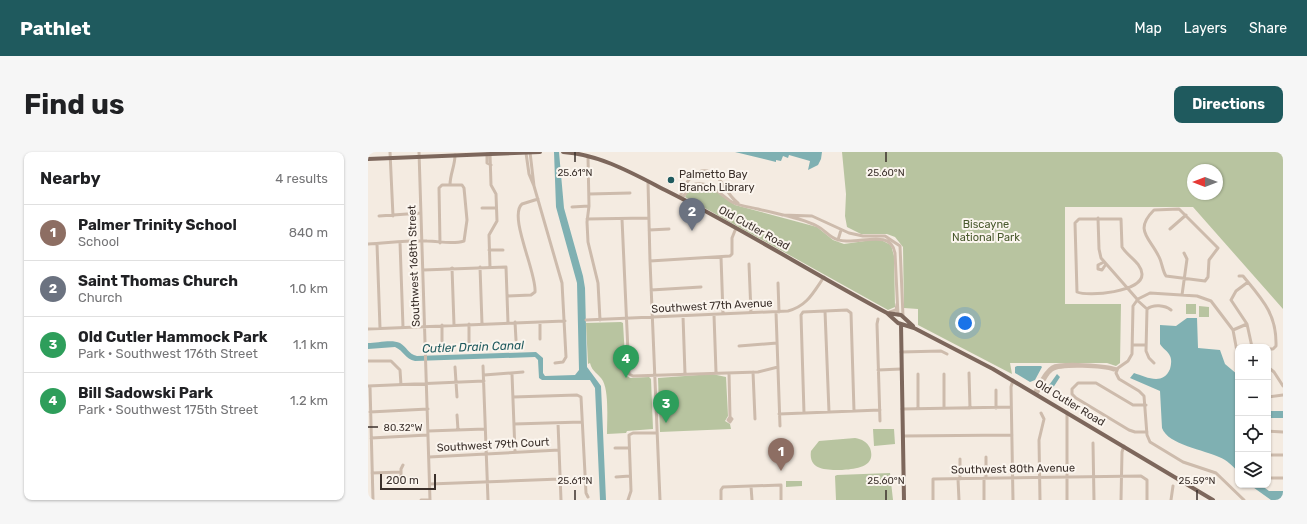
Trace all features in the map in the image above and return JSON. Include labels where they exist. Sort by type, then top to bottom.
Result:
[{"type":"main road","points":[[368,159],[391,158],[419,154],[455,155],[540,152]]},
{"type":"main road","name":"Old Cutler Road","points":[[563,152],[588,157],[648,182],[681,198],[888,313],[899,322],[914,328],[1013,380],[1213,500]]},
{"type":"main road","name":"Old Cutler Road","points":[[888,313],[901,316],[914,328]]},
{"type":"main road","points":[[899,322],[901,316]]},
{"type":"main road","points":[[901,316],[899,322],[904,500]]},
{"type":"main road","points":[[900,335],[903,328],[909,326]]},
{"type":"street","points":[[390,152],[392,216]]},
{"type":"street","points":[[528,153],[529,174],[538,199],[562,283],[565,321],[565,360],[555,363]]},
{"type":"street","name":"Southwest 168th Street","points":[[419,154],[430,500]]},
{"type":"street","points":[[488,154],[487,163],[490,165],[491,186],[496,193],[496,223],[489,234],[490,267]]},
{"type":"street","points":[[450,185],[450,174],[455,166],[455,155]]},
{"type":"street","points":[[588,157],[588,246],[598,283],[600,320]]},
{"type":"street","points":[[681,198],[687,183],[696,173],[709,172],[717,177],[729,197]]},
{"type":"street","points":[[648,182],[648,218],[660,500]]},
{"type":"street","points":[[687,183],[692,185]]},
{"type":"street","points":[[686,188],[699,184],[709,185],[739,204],[780,215],[815,217],[841,230],[861,236],[869,238],[886,238],[901,248],[901,316]]},
{"type":"street","points":[[368,244],[422,241],[440,243],[464,242],[466,220],[463,186],[450,185],[440,187],[440,243]]},
{"type":"street","points":[[589,194],[630,193]]},
{"type":"street","points":[[507,296],[530,296],[534,292],[533,275],[520,229],[519,210],[520,205],[538,199]]},
{"type":"street","points":[[572,207],[589,206]]},
{"type":"street","points":[[482,208],[496,208]]},
{"type":"street","points":[[1179,209],[1186,215],[1218,248],[1209,260],[1206,280],[1203,281],[1167,276],[1157,253],[1144,234],[1146,219],[1155,210],[1179,209]]},
{"type":"street","points":[[379,216],[421,213]]},
{"type":"street","points":[[1170,229],[1186,215]]},
{"type":"street","points":[[791,216],[816,225],[838,240],[849,242],[861,241],[869,238]]},
{"type":"street","points":[[587,219],[648,218]]},
{"type":"street","points":[[1098,218],[1099,251],[1105,263],[1137,300],[1147,309],[1146,345],[1148,356],[1154,363]]},
{"type":"street","points":[[1098,218],[1120,219],[1122,222],[1122,248],[1138,264],[1142,276],[1128,288],[1112,293],[1077,292],[1076,220],[1098,218]]},
{"type":"street","points":[[622,219],[628,371],[630,375],[753,372],[778,367]]},
{"type":"street","points":[[650,261],[721,257],[732,254],[732,238],[736,228]]},
{"type":"street","points":[[649,230],[669,229]]},
{"type":"street","points":[[838,240],[841,230]]},
{"type":"street","points":[[861,236],[861,241]]},
{"type":"street","points":[[400,242],[403,327]]},
{"type":"street","points":[[377,244],[380,328]]},
{"type":"street","points":[[888,313],[895,310],[897,307],[895,245]]},
{"type":"street","points":[[489,250],[503,250]]},
{"type":"street","points":[[1182,295],[1185,278],[1186,257],[1184,254]]},
{"type":"street","points":[[721,257],[723,314]]},
{"type":"street","points":[[749,264],[751,313]]},
{"type":"street","points":[[423,270],[506,266],[508,323]]},
{"type":"street","points":[[480,267],[482,324]]},
{"type":"street","points":[[452,268],[454,324]]},
{"type":"street","points":[[1239,276],[1243,276],[1248,282],[1273,317],[1275,328],[1275,347],[1271,348]]},
{"type":"street","name":"Southwest 77th Avenue","points":[[586,320],[778,312],[793,310],[804,304],[812,297],[824,277]]},
{"type":"street","points":[[1248,282],[1231,298],[1232,302],[1247,324],[1251,344]]},
{"type":"street","points":[[778,283],[777,343],[780,426]]},
{"type":"street","points":[[897,286],[901,316]]},
{"type":"street","points":[[651,290],[701,287]]},
{"type":"street","points":[[1117,369],[1130,357],[1132,345],[1132,312],[1137,300],[1152,293],[1201,297],[1210,301],[1233,330],[1236,344]]},
{"type":"street","points":[[1147,309],[1158,306],[1167,307],[1171,310]]},
{"type":"street","points":[[825,311],[829,412]]},
{"type":"street","points":[[804,413],[802,312],[825,311],[850,311],[854,411]]},
{"type":"street","points":[[714,315],[716,372]]},
{"type":"street","points":[[683,316],[686,374]]},
{"type":"street","points":[[878,319],[880,421]]},
{"type":"street","points":[[368,329],[454,324],[565,321]]},
{"type":"street","points":[[515,322],[516,340]]},
{"type":"street","points":[[540,322],[540,339]]},
{"type":"street","points":[[468,324],[469,343]]},
{"type":"street","points":[[1233,330],[1247,324]]},
{"type":"street","points":[[442,325],[442,344]]},
{"type":"street","points":[[739,346],[777,343]]},
{"type":"street","points":[[1132,345],[1146,345]]},
{"type":"street","points":[[900,352],[941,351],[947,354]]},
{"type":"street","points":[[368,361],[390,360],[400,370],[401,384]]},
{"type":"street","points":[[1035,393],[1048,371],[1056,367],[1103,365],[1117,369]]},
{"type":"street","points":[[483,366],[488,500]]},
{"type":"street","points":[[455,367],[456,397]]},
{"type":"street","points":[[878,370],[901,369]]},
{"type":"street","points":[[1117,369],[1118,378],[1142,394],[1146,405],[1148,438],[1152,443],[1179,460],[1217,474],[1244,500]]},
{"type":"street","points":[[1271,369],[1283,386]]},
{"type":"street","points":[[484,375],[523,372]]},
{"type":"street","points":[[753,372],[755,419]]},
{"type":"street","points":[[729,373],[730,417]]},
{"type":"street","points":[[970,373],[970,408]]},
{"type":"street","points":[[512,374],[515,452]]},
{"type":"street","points":[[918,374],[918,408]]},
{"type":"street","points":[[944,374],[944,408]]},
{"type":"street","points":[[1013,380],[1011,387],[1013,500]]},
{"type":"street","points":[[373,500],[369,386],[484,381]]},
{"type":"street","points":[[1146,405],[1133,405],[1096,383],[1077,383],[1072,388],[1074,396],[1131,431],[1147,432]]},
{"type":"street","points":[[996,390],[996,408]]},
{"type":"street","points":[[513,397],[577,395],[580,397],[586,493],[588,497]]},
{"type":"street","points":[[1271,397],[1283,395]]},
{"type":"street","points":[[902,409],[1011,408]]},
{"type":"street","points":[[370,412],[428,409]]},
{"type":"street","points":[[779,414],[880,410]]},
{"type":"street","points":[[1067,412],[1067,500]]},
{"type":"street","points":[[1040,500],[1039,440],[1044,419],[1041,413]]},
{"type":"street","points":[[457,415],[458,430]]},
{"type":"street","points":[[514,424],[582,422]]},
{"type":"street","points":[[558,423],[561,500]]},
{"type":"street","points":[[371,438],[485,429]]},
{"type":"street","points":[[1271,431],[1283,432]]},
{"type":"street","points":[[628,500],[631,493],[629,434],[657,433]]},
{"type":"street","points":[[903,436],[1012,435]]},
{"type":"street","points":[[1093,443],[1094,500]]},
{"type":"street","points":[[1121,500],[1122,452],[1124,446]]},
{"type":"street","points":[[615,448],[629,448]]},
{"type":"street","name":"Southwest 79th Court","points":[[429,457],[559,450]]},
{"type":"street","points":[[1271,455],[1283,455]]},
{"type":"street","points":[[984,500],[986,457]]},
{"type":"street","points":[[958,500],[960,459]]},
{"type":"street","points":[[401,482],[403,465]]},
{"type":"street","points":[[372,473],[401,472]]},
{"type":"street","points":[[616,477],[630,476]]},
{"type":"street","points":[[1122,477],[1145,478],[1147,500]]},
{"type":"street","name":"Southwest 80th Avenue","points":[[933,500],[933,479],[1122,477]]},
{"type":"street","points":[[1271,478],[1283,478]]},
{"type":"street","points":[[430,484],[560,479]]},
{"type":"street","points":[[721,500],[722,488],[781,485],[782,500]]},
{"type":"street","points":[[751,486],[752,500]]},
{"type":"street","points":[[1171,500],[1171,490],[1173,486]]},
{"type":"street","points":[[421,500],[430,500]]},
{"type":"green space","name":"Biscayne National Park","points":[[842,152],[1283,152],[1283,309],[1193,207],[1065,207],[1065,304],[1121,304],[1120,363],[1116,366],[1107,363],[1010,363],[1012,374],[918,325],[918,309],[904,308],[903,247],[895,237],[887,234],[861,234],[847,227],[845,216],[846,194]]},
{"type":"green space","points":[[698,185],[711,188],[735,205],[817,227],[833,240],[844,244],[879,239],[891,245],[894,256],[895,307],[888,310],[685,197],[688,190]]},
{"type":"green space","points":[[1186,304],[1196,304],[1196,314],[1186,314]]},
{"type":"green space","points":[[1199,306],[1209,307],[1209,317],[1199,317]]},
{"type":"green space","points":[[586,323],[623,323],[626,375],[630,378],[649,377],[651,379],[653,429],[607,434],[605,386],[603,381],[592,369],[590,363],[588,364]]},
{"type":"green space","points":[[712,374],[726,377],[728,416],[725,421],[730,424],[731,429],[660,432],[658,378]]},
{"type":"green space","points":[[873,429],[894,429],[895,444],[874,446]]},
{"type":"green space","points":[[855,438],[864,441],[870,448],[870,460],[863,466],[847,470],[831,470],[820,468],[813,462],[811,458],[811,451],[819,441]]},
{"type":"green space","points":[[890,473],[893,500],[836,500],[835,476],[837,475]]},
{"type":"green space","points":[[786,481],[802,481],[802,486],[786,487]]},
{"type":"water","points":[[554,152],[559,152],[564,208],[585,288],[587,367],[601,386],[606,500],[600,500],[595,388],[590,380],[542,380],[539,378],[538,360],[535,357],[415,361],[409,359],[395,347],[368,349],[368,343],[393,341],[400,343],[412,354],[417,356],[536,352],[543,358],[543,373],[545,376],[575,375],[579,370],[577,283],[556,207]]},
{"type":"water","points":[[735,152],[822,152],[818,165],[808,170],[810,161],[789,155],[788,158],[783,156],[781,161],[776,160],[776,162]]},
{"type":"water","points":[[1187,318],[1197,318],[1198,348],[1220,350],[1225,364],[1235,372],[1235,469],[1222,458],[1171,439],[1162,428],[1160,391],[1130,378],[1134,373],[1154,379],[1159,379],[1167,374],[1170,369],[1171,359],[1160,344],[1160,325],[1176,326]]},
{"type":"water","points":[[1015,367],[1042,367],[1035,380],[1030,382],[1015,373]]},
{"type":"water","points":[[1057,374],[1060,377],[1049,394],[1047,388]]},
{"type":"water","points":[[1271,411],[1283,411],[1283,418],[1271,418]]},
{"type":"water","points":[[1254,488],[1265,488],[1269,491],[1283,491],[1283,500],[1271,500]]},
{"type":"place","name":"Palmetto Bay Branch Library","points":[[671,180]]},
{"type":"place","name":"Saint Thomas Church","points":[[692,231]]},
{"type":"place","name":"Bill Sadowski Park","points":[[626,378]]},
{"type":"place","name":"Old Cutler Hammock Park","points":[[666,423]]},
{"type":"place","name":"Palmer Trinity School","points":[[781,471]]},
{"type":"water label","name":"Cutler Drain Canal","points":[[473,347]]}]
